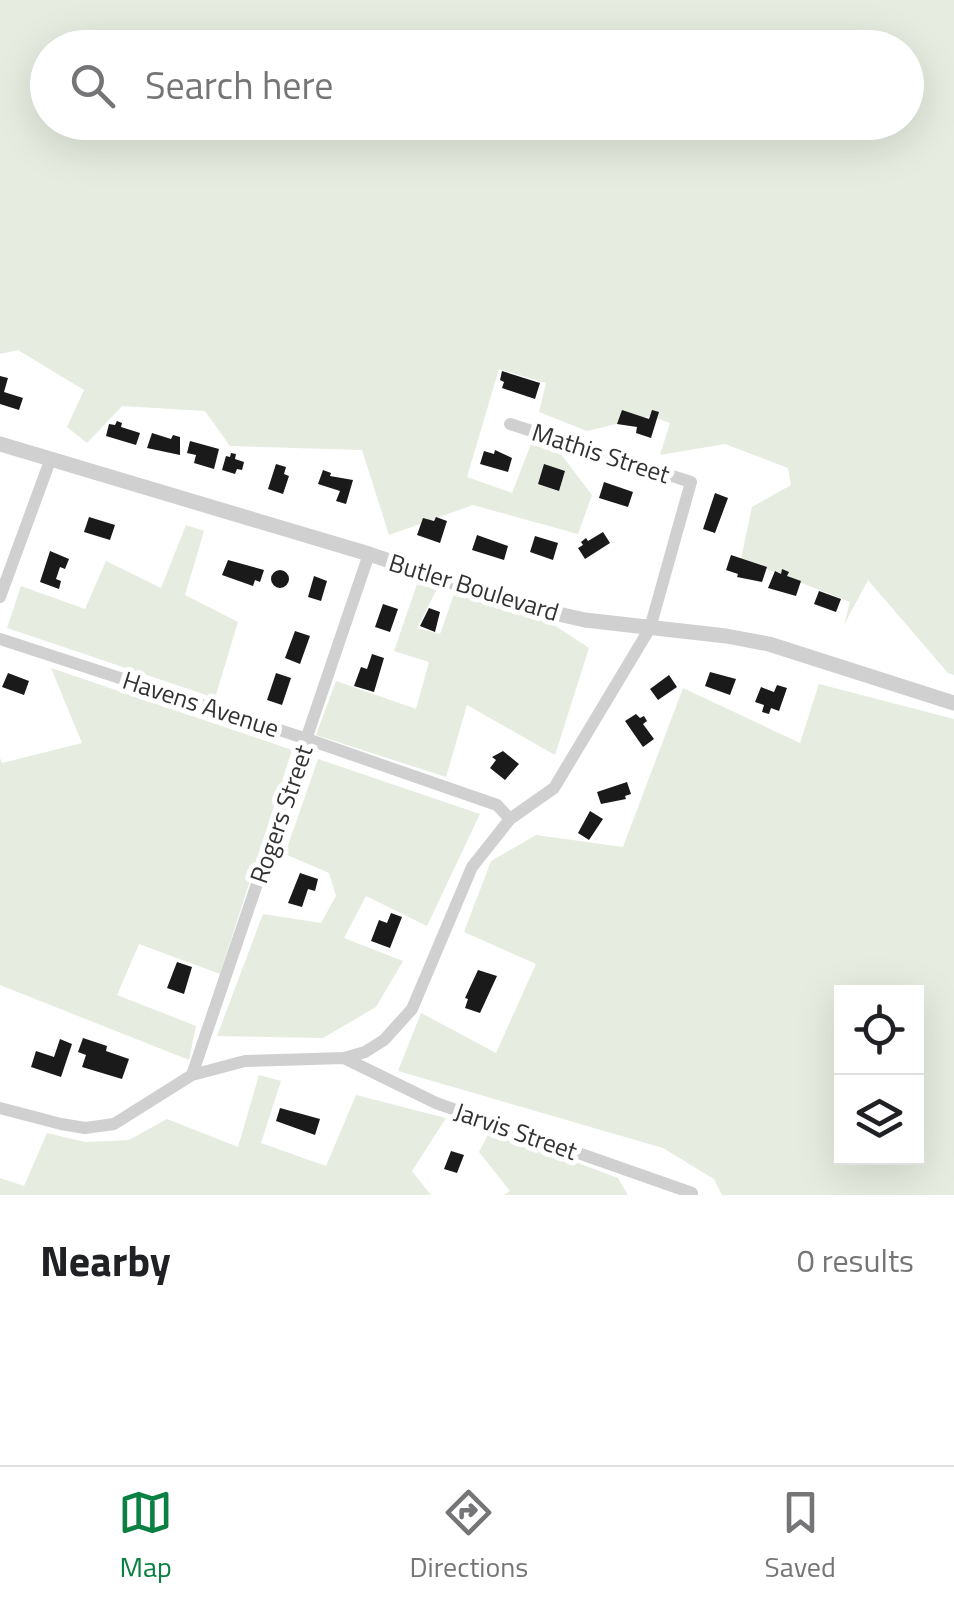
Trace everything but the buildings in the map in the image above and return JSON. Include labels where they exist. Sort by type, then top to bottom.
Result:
[{"type":"street","name":"Mathis Street","points":[[510,424],[691,482],[650,628]]},
{"type":"street","name":"Butler Boulevard","points":[[0,444],[370,554],[527,607],[585,620],[769,644],[954,703]]},
{"type":"street","points":[[0,597],[51,458]]},
{"type":"street","name":"Rogers Street","points":[[192,1075],[370,554]]},
{"type":"street","points":[[0,1108],[85,1128],[114,1124],[192,1075],[246,1062],[344,1058],[365,1052],[384,1040],[412,1009],[472,867],[510,818],[554,788],[562,778],[650,628]]},
{"type":"street","name":"Havens Avenue","points":[[0,640],[497,805],[510,818]]},
{"type":"street","name":"Jarvis Street","points":[[344,1058],[436,1103],[692,1193]]},
{"type":"shaded area","points":[[0,0],[954,0],[954,675],[948,673],[868,580],[844,625],[850,602],[741,559],[752,507],[791,485],[788,468],[725,444],[660,455],[670,423],[650,416],[587,431],[539,412],[546,383],[499,369],[467,477],[512,493],[532,441],[557,449],[592,495],[578,534],[473,505],[389,535],[362,450],[230,446],[205,411],[122,406],[87,443],[67,427],[84,390],[18,350],[0,354]]},
{"type":"shaded area","points":[[186,525],[204,531],[185,595],[238,622],[215,698],[7,628],[21,586],[85,609],[106,561],[161,588]]},
{"type":"shaded area","points":[[418,581],[437,589],[417,628],[440,634],[454,594],[545,619],[589,648],[555,755],[467,705],[446,777],[316,735],[336,681],[416,709],[429,662],[394,651]]},
{"type":"shaded area","points":[[51,668],[292,750],[220,974],[139,944],[117,995],[196,1026],[189,1060],[0,985],[0,758],[2,763],[82,743]]},
{"type":"shaded area","points":[[819,684],[954,719],[954,1195],[722,1195],[714,1179],[663,1148],[398,1071],[421,1013],[496,1053],[536,964],[464,932],[491,861],[536,835],[623,847],[683,688],[800,743]]},
{"type":"shaded area","points":[[318,759],[480,814],[427,926],[366,896],[344,938],[403,961],[376,1007],[323,1038],[217,1036],[263,914],[321,923],[336,896],[329,873],[285,854]]},
{"type":"shaded area","points":[[259,1075],[281,1081],[261,1143],[326,1166],[356,1095],[446,1118],[412,1171],[431,1195],[0,1195],[0,1178],[24,1186],[47,1133],[85,1142],[129,1140],[167,1119],[238,1147]]},
{"type":"shaded area","points":[[490,1130],[618,1178],[628,1195],[504,1195],[510,1191],[479,1152]]}]
